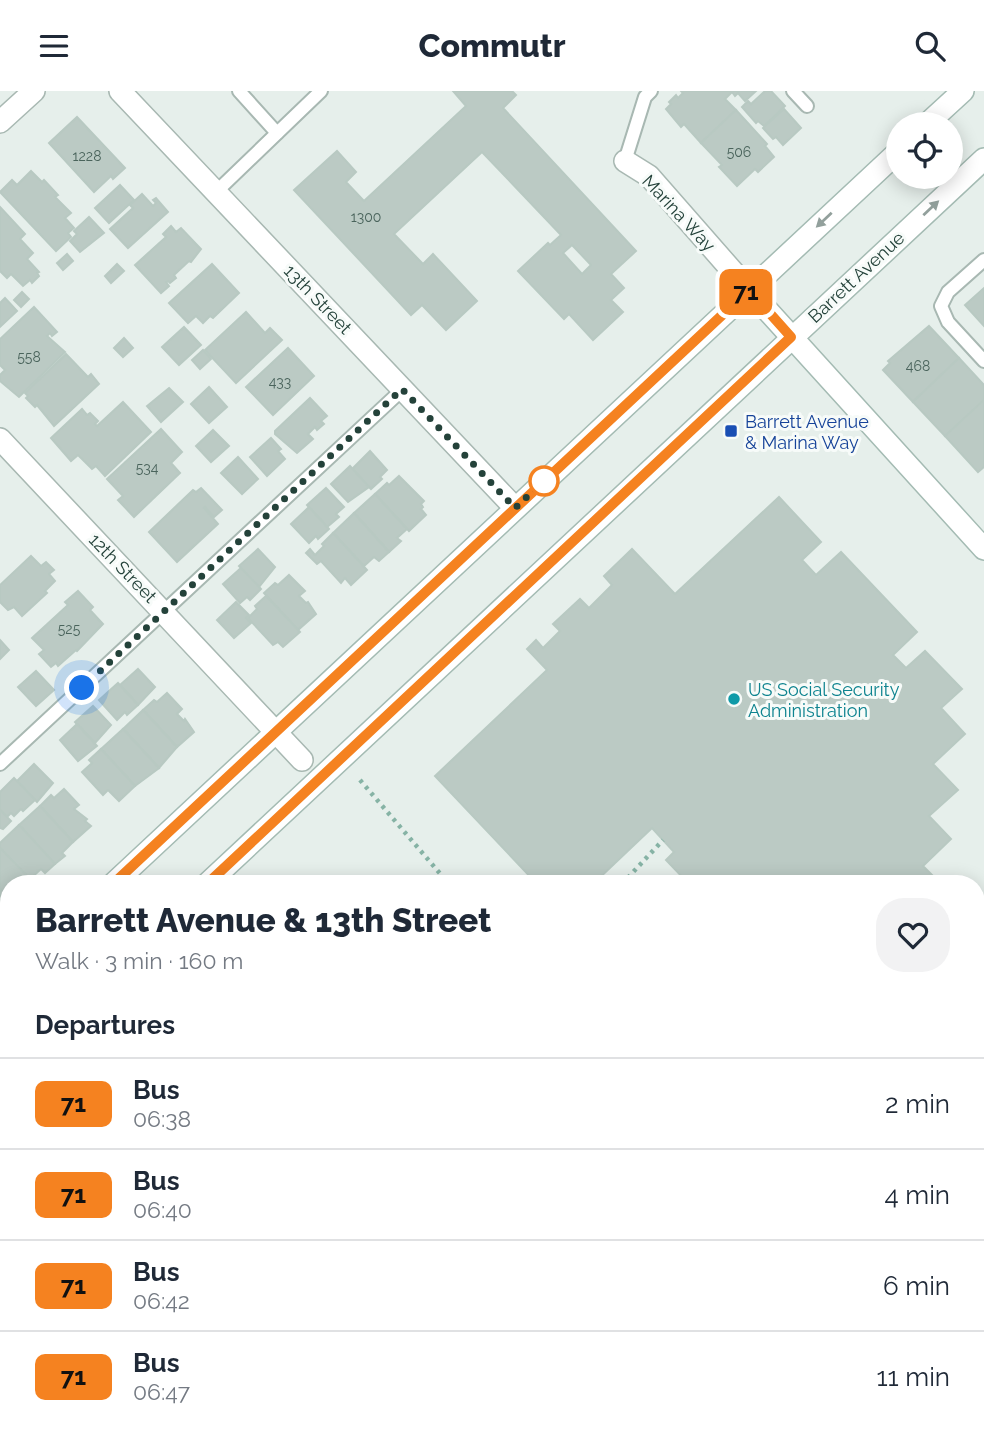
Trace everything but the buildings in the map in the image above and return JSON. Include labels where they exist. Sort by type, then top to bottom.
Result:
[{"type":"main road","points":[[0,122],[34,91]]},
{"type":"main road","name":"13th Street","points":[[120,91],[515,508]]},
{"type":"main road","points":[[940,112],[963,91]]},
{"type":"main road","name":"Barrett Avenue","points":[[217,875],[984,159]]},
{"type":"main road","name":"Marina Way","points":[[625,160],[649,176],[984,549]]},
{"type":"main road","points":[[123,875],[886,163]]},
{"type":"main road","name":"12th Street","points":[[0,439],[302,760]]},
{"type":"lane","points":[[239,91],[278,133]]},
{"type":"lane","points":[[216,193],[321,91]]},
{"type":"lane","points":[[625,160],[645,97],[651,91]]},
{"type":"lane","points":[[793,91],[807,106]]},
{"type":"lane","points":[[984,260],[948,292],[942,306],[948,323],[984,361]]},
{"type":"lane","points":[[0,765],[402,389]]},
{"type":"path","points":[[360,780],[441,875]]},
{"type":"path","points":[[630,875],[663,840]]},
{"type":"bus line","name":"71","points":[[123,875],[749,290],[791,337],[217,875]]},
{"type":"place","name":"Barrett Avenue & Marina Way","points":[[731,431]]},
{"type":"place","name":"US Social Security Administration","points":[[734,699]]},
{"type":"route","points":[[82,688],[402,389],[515,508],[544,481]]}]
